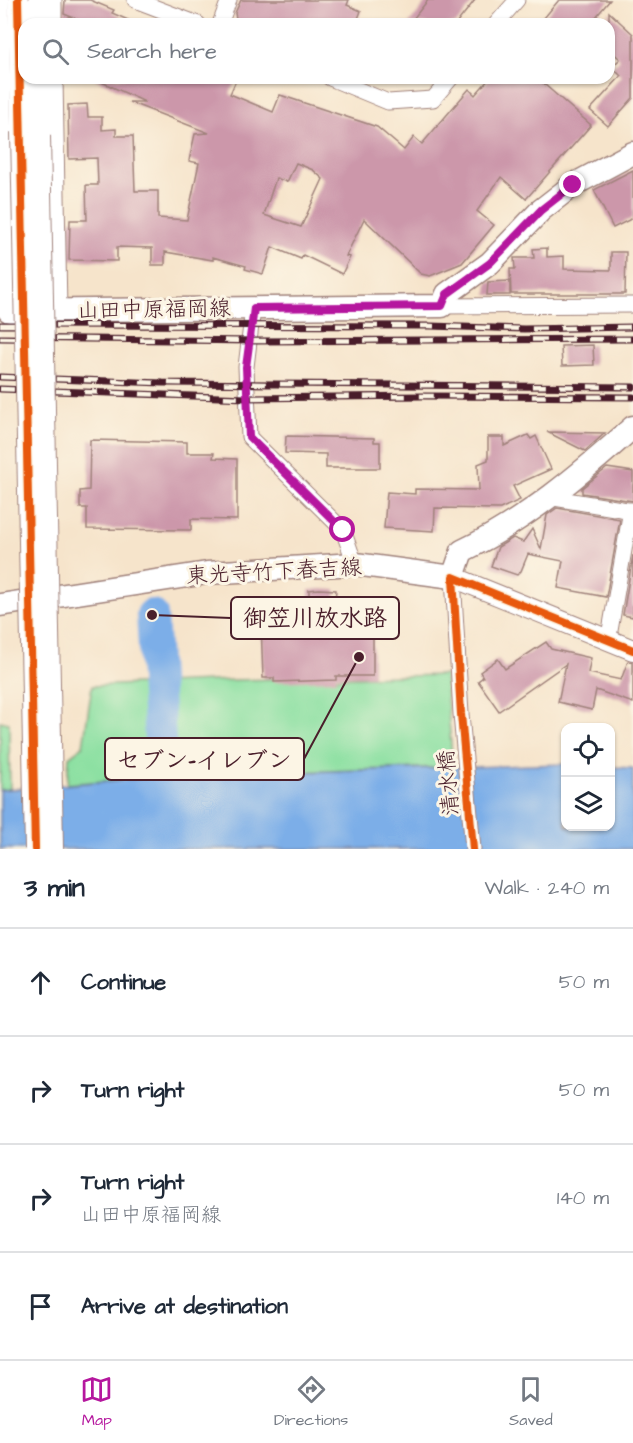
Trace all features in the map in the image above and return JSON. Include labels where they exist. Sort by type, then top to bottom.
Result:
[{"type":"main road","points":[[442,306],[447,294],[490,263],[541,210],[573,185],[633,153]]},
{"type":"main road","name":"山田中原福岡線","points":[[3,250],[4,311],[442,306]]},
{"type":"main road","points":[[453,577],[462,550],[487,539],[548,497],[633,427]]},
{"type":"main road","name":"東光寺竹下春吉線","points":[[0,605],[207,573],[355,564],[453,577]]},
{"type":"street","points":[[1,0],[3,250]]},
{"type":"street","points":[[18,0],[20,18]]},
{"type":"street","points":[[38,0],[38,18]]},
{"type":"street","points":[[54,0],[54,18]]},
{"type":"street","points":[[135,0],[182,18]]},
{"type":"street","points":[[222,18],[229,0]]},
{"type":"street","points":[[501,18],[517,0]]},
{"type":"street","points":[[26,84],[31,134],[53,849]]},
{"type":"street","points":[[35,849],[31,134],[38,84]]},
{"type":"street","points":[[55,84],[59,312]]},
{"type":"street","points":[[344,84],[388,102],[433,99],[446,84]]},
{"type":"street","points":[[442,306],[633,305]]},
{"type":"street","points":[[254,308],[246,367],[249,437],[343,530],[355,564]]},
{"type":"street","points":[[548,497],[632,511],[608,642]]},
{"type":"street","points":[[453,577],[608,642],[633,650]]},
{"type":"street","name":"清水橋","points":[[453,577],[461,714],[473,849]]},
{"type":"green space","points":[[445,675],[453,767],[169,776],[67,784],[69,757],[83,746],[92,686]]},
{"type":"green space","points":[[0,721],[9,723],[10,789],[0,790]]},
{"type":"water","points":[[561,764],[561,831],[615,831],[615,767],[633,768],[633,849],[0,849],[0,790],[169,776]]},
{"type":"building","points":[[65,0],[90,0],[114,10],[112,13],[123,18],[74,18],[64,14]]},
{"type":"building","points":[[241,0],[349,0],[347,5],[361,11],[358,18],[236,18],[235,13]]},
{"type":"building","points":[[428,0],[475,0],[461,18],[414,18]]},
{"type":"building","points":[[559,0],[610,0],[595,18],[544,18]]},
{"type":"building","points":[[609,12],[633,34],[633,98],[608,126],[590,110],[621,76],[615,70],[615,64],[620,59],[615,54],[615,18],[609,18]]},
{"type":"building","points":[[106,84],[234,84],[230,94],[273,112],[280,95],[377,127],[404,150],[414,137],[422,144],[469,89],[475,95],[485,84],[544,84],[591,125],[526,199],[501,177],[477,211],[494,225],[462,263],[430,276],[421,274],[364,219],[346,256],[350,257],[342,274],[303,255],[301,259],[272,247],[263,274],[245,269],[246,266],[213,257],[213,260],[165,252],[165,265],[152,265],[152,248],[117,247],[117,261],[69,260],[70,220],[87,220],[86,185],[98,185],[97,158],[69,159],[68,105],[87,104],[88,117],[102,117],[102,130],[116,129],[116,136],[133,136],[135,191],[158,191],[158,218],[187,220],[199,163],[189,161],[195,134],[209,133],[129,102],[145,102]],"holes":[[[296,163],[313,170],[323,179],[301,227],[264,215],[276,178],[287,182]]]},
{"type":"building","points":[[633,170],[633,218],[613,228],[594,190]]},
{"type":"building","points":[[547,248],[547,257],[564,256],[564,269],[611,270],[611,252],[626,252],[625,294],[511,294],[510,269],[515,269],[514,258],[534,258],[533,249]]},
{"type":"building","points":[[510,281],[510,295],[487,295],[488,282]]},
{"type":"building","points":[[593,345],[594,365],[562,366],[561,346]]},
{"type":"building","points":[[547,432],[605,433],[585,451]]},
{"type":"building","points":[[528,435],[531,439],[536,436],[551,469],[513,486],[520,500],[500,509],[435,508],[434,531],[384,528],[387,492],[415,494],[415,489],[479,490],[478,464],[488,460],[488,437],[504,437],[504,446]]},
{"type":"building","points":[[286,436],[374,438],[374,442],[380,442],[380,468],[326,468],[326,454],[285,453]]},
{"type":"building","points":[[90,440],[187,442],[187,453],[214,453],[213,458],[237,459],[237,520],[191,519],[191,530],[87,529],[87,508],[80,508],[80,491],[89,490]]},
{"type":"building","points":[[607,468],[633,472],[633,501],[582,493],[582,488]]},
{"type":"building","points":[[557,508],[620,519],[606,597],[558,588],[563,561],[528,554],[517,575],[491,566],[498,547],[513,538],[523,542],[532,529],[541,549],[547,515]]},
{"type":"building","points":[[633,555],[633,617],[623,615]]},
{"type":"building","points":[[309,590],[336,590],[335,601],[357,600],[357,617],[373,617],[373,676],[336,676],[336,680],[274,682],[274,678],[263,678],[261,622],[309,620]]},
{"type":"building","points":[[546,642],[551,649],[591,658],[588,673],[621,680],[628,661],[633,662],[633,703],[596,690],[592,710],[558,702],[566,664],[499,711],[478,681],[483,677],[480,672],[498,659],[505,669]]},
{"type":"waterway","points":[[152,615],[165,818]]},
{"type":"railway","points":[[0,325],[430,326],[524,329],[633,327]]},
{"type":"railway","points":[[0,338],[258,341],[633,339]]},
{"type":"railway","points":[[0,377],[163,383],[633,387]]},
{"type":"railway","points":[[0,389],[247,398],[633,397]]},
{"type":"cycle path","points":[[18,0],[18,18]]},
{"type":"cycle path","points":[[20,84],[35,849]]},
{"type":"cycle path","points":[[473,849],[461,714],[453,577],[633,650]]},
{"type":"place","name":"御笠川放水路","points":[[152,615]]},
{"type":"place","name":"セブン-イレブン","points":[[359,657]]},
{"type":"route","points":[[343,530],[249,437],[246,367],[254,308],[442,306],[447,294],[490,263],[541,210],[573,185]]}]
